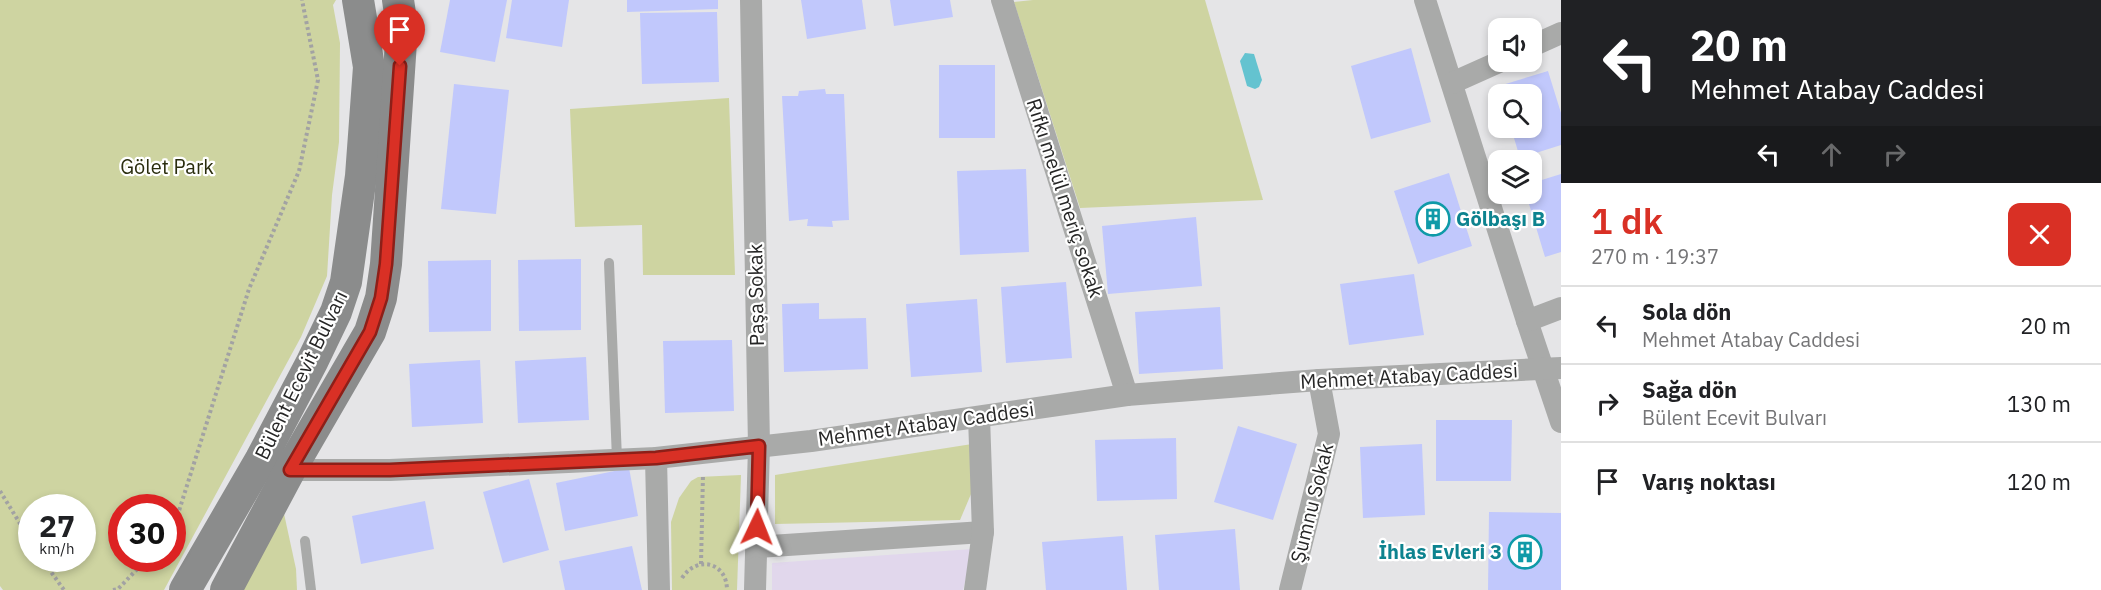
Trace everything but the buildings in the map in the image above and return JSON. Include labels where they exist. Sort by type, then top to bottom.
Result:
[{"type":"main road","name":"Bülent Ecevit Bulvarı","points":[[185,590],[258,464],[312,362],[336,312],[346,282],[361,176],[369,67],[358,0]]},
{"type":"main road","name":"Bülent Ecevit Bulvarı","points":[[226,590],[290,470],[370,332],[381,298],[386,264],[402,38],[398,0]]},
{"type":"main road","points":[[258,464],[290,470]]},
{"type":"street","name":"Paşa Sokak","points":[[751,0],[759,446],[755,590]]},
{"type":"street","name":"Rıfkı melül meriç sokak","points":[[1002,0],[1127,395]]},
{"type":"street","points":[[1425,0],[1527,321],[1552,368],[1561,422]]},
{"type":"street","points":[[1542,42],[1561,33]]},
{"type":"street","points":[[1452,83],[1488,67]]},
{"type":"street","points":[[1527,321],[1561,308]]},
{"type":"street","name":"Mehmet Atabay Caddesi","points":[[290,470],[390,470],[656,458],[811,441],[1127,395],[1319,380],[1552,368]]},
{"type":"street","name":"Şumnu Sokak","points":[[1290,590],[1329,434],[1319,380]]},
{"type":"street","points":[[975,590],[983,532],[979,417]]},
{"type":"street","points":[[656,458],[670,587]]},
{"type":"street","points":[[756,547],[983,532]]},
{"type":"lane","points":[[609,263],[617,459]]},
{"type":"lane","points":[[305,541],[311,590]]},
{"type":"path","points":[[184,494],[249,289],[299,171],[318,80],[302,0]]},
{"type":"path","points":[[701,564],[703,452]]},
{"type":"path","points":[[0,491],[18,520]]},
{"type":"path","points":[[670,587],[687,571],[701,564],[716,567],[726,579],[727,590]]},
{"type":"path","points":[[51,572],[64,590]]},
{"type":"path","points":[[113,590],[118,589],[134,572]]},
{"type":"shaded area","points":[[973,549],[963,590],[772,590],[772,563]]},
{"type":"green space","name":"Gölet Park","points":[[0,0],[336,0],[333,5],[340,43],[339,142],[332,195],[327,276],[301,337],[186,549],[186,494],[108,494],[108,572],[174,572],[164,590],[3,590],[0,586]]},
{"type":"green space","points":[[1033,0],[1205,0],[1263,200],[1080,208],[1014,2]]},
{"type":"green space","points":[[729,98],[735,275],[643,275],[642,225],[575,227],[570,109]]},
{"type":"green space","points":[[972,444],[974,487],[960,520],[775,524],[775,475]]},
{"type":"green space","points":[[741,475],[737,590],[672,590],[671,522],[679,498],[691,481],[698,477]]},
{"type":"green space","points":[[283,509],[296,569],[297,590],[240,590]]},
{"type":"water","points":[[1245,53],[1254,54],[1262,80],[1259,87],[1255,89],[1247,86],[1240,61]]},
{"type":"place","name":"Gölbaşı B","points":[[1433,219]]},
{"type":"place","name":"İhlas Evleri 3","points":[[1525,552]]},
{"type":"route","points":[[400,66],[386,264],[381,298],[370,332],[290,470],[390,470],[656,458],[759,446],[757,527]]}]
